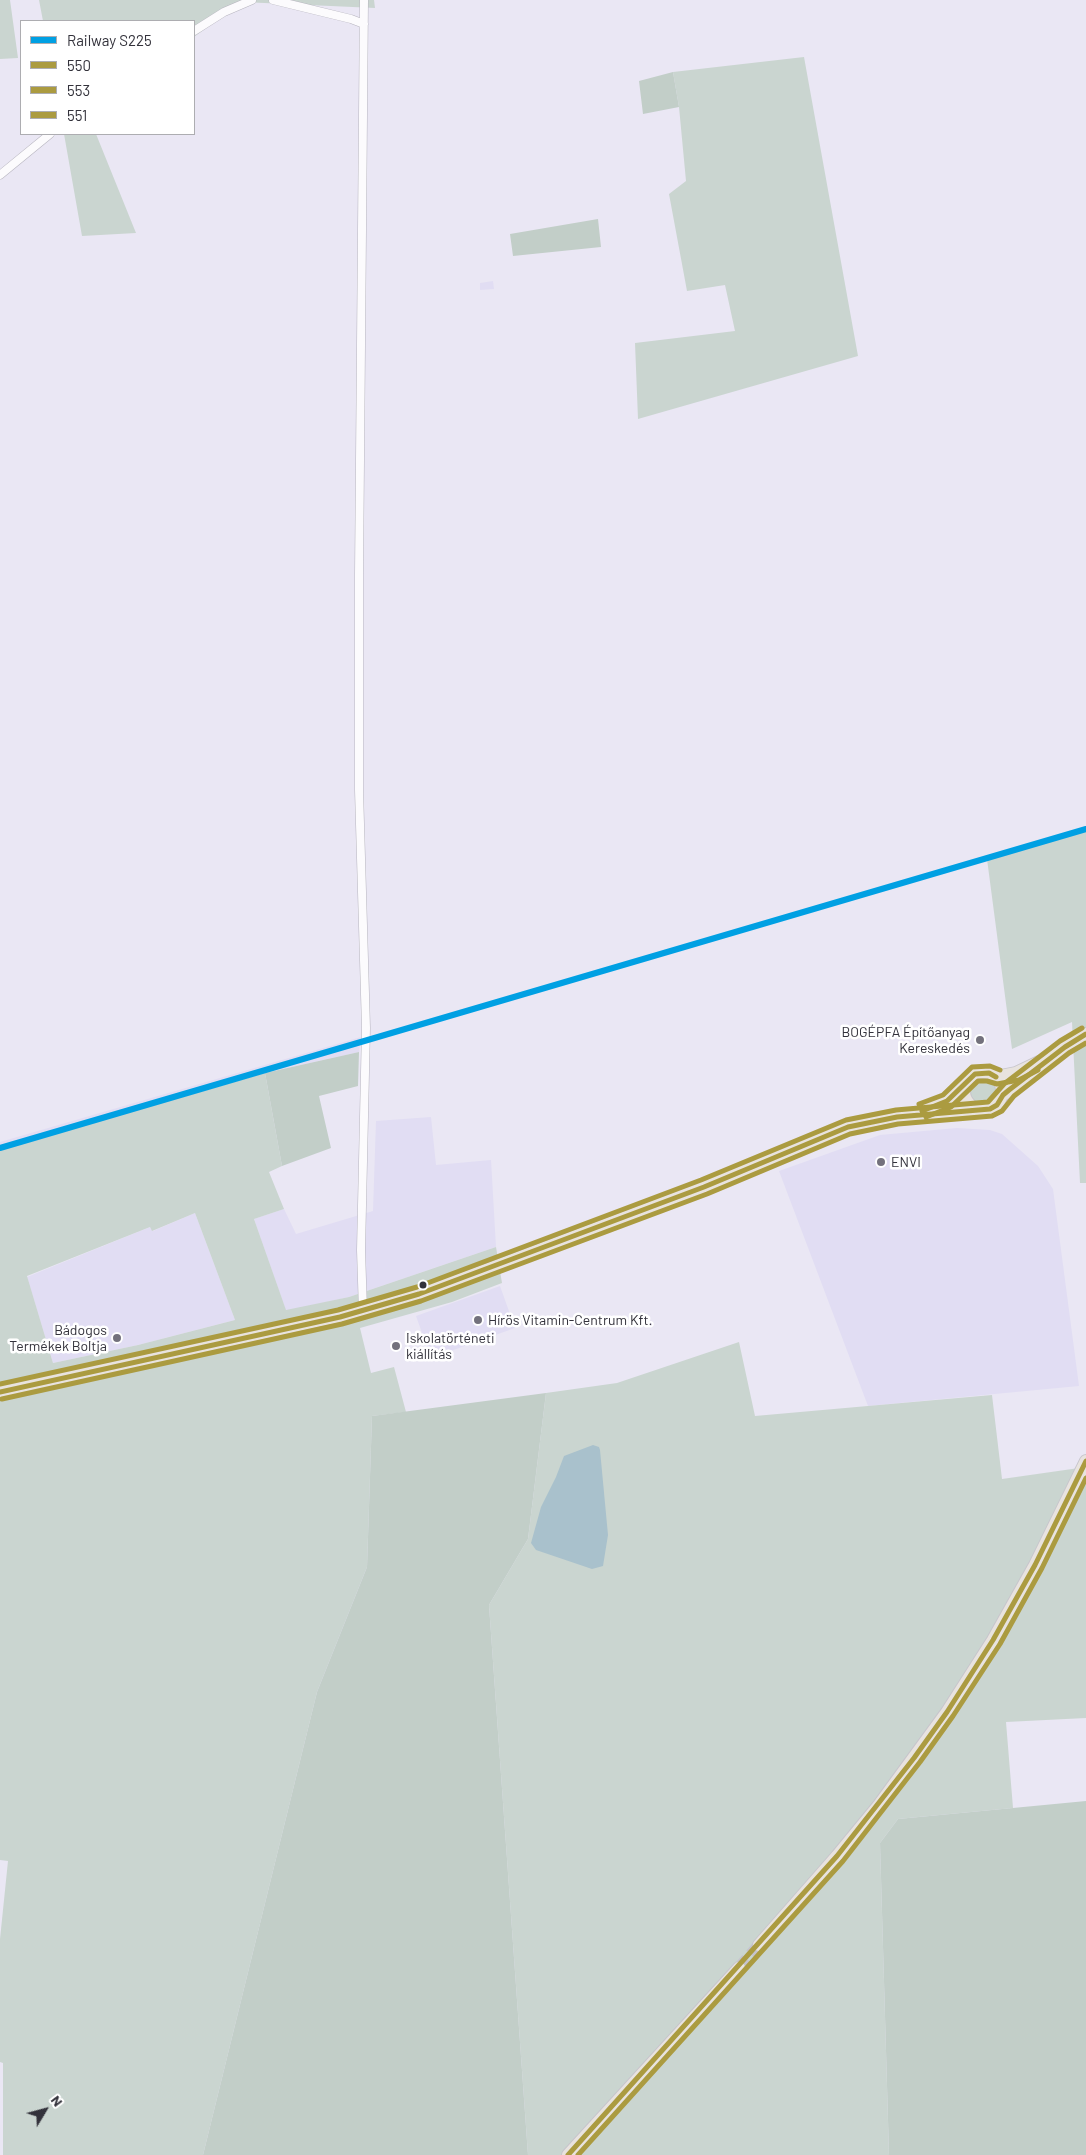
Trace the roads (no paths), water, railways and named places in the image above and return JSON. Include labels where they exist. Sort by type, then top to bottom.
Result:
[{"type":"main road","points":[[996,1077],[1016,1073],[1055,1054],[1086,1034]]},
{"type":"main road","points":[[0,1392],[363,1311],[427,1292],[704,1187],[848,1127],[870,1121],[904,1116],[977,1110],[986,1111],[994,1108],[1003,1095],[1038,1070],[1055,1054]]},
{"type":"main road","points":[[904,1116],[947,1101],[975,1074],[989,1073],[996,1077],[1001,1085],[1003,1095]]},
{"type":"main road","points":[[964,1086],[966,1101],[977,1110]]},
{"type":"main road","points":[[759,1945],[879,1805],[947,1712],[993,1640],[1030,1573],[1086,1461]]},
{"type":"main road","points":[[568,2155],[739,1968]]},
{"type":"street","points":[[195,30],[224,12],[252,0]]},
{"type":"street","points":[[273,0],[364,24]]},
{"type":"street","points":[[363,1311],[362,1250],[366,1028],[359,790],[359,550],[364,0]]},
{"type":"street","points":[[0,175],[49,135]]},
{"type":"water","points":[[593,1445],[599,1447],[600,1450],[608,1535],[603,1566],[592,1569],[536,1550],[531,1543],[541,1507],[564,1456]]},
{"type":"tunnel","points":[[739,1968],[759,1945]]},
{"type":"rail line","name":"S225","points":[[0,1148],[1086,829]]},
{"type":"place","name":"BOGÉPFA Építőanyag Kereskedés","points":[[980,1040]]},
{"type":"place","name":"ENVI","points":[[881,1162]]},
{"type":"place","name":"Hírös Vitamin-Centrum Kft.","points":[[478,1320]]},
{"type":"place","name":"Bádogos Termékek Boltja","points":[[117,1338]]},
{"type":"place","name":"Iskolatörténeti kiállítás","points":[[396,1346]]}]
